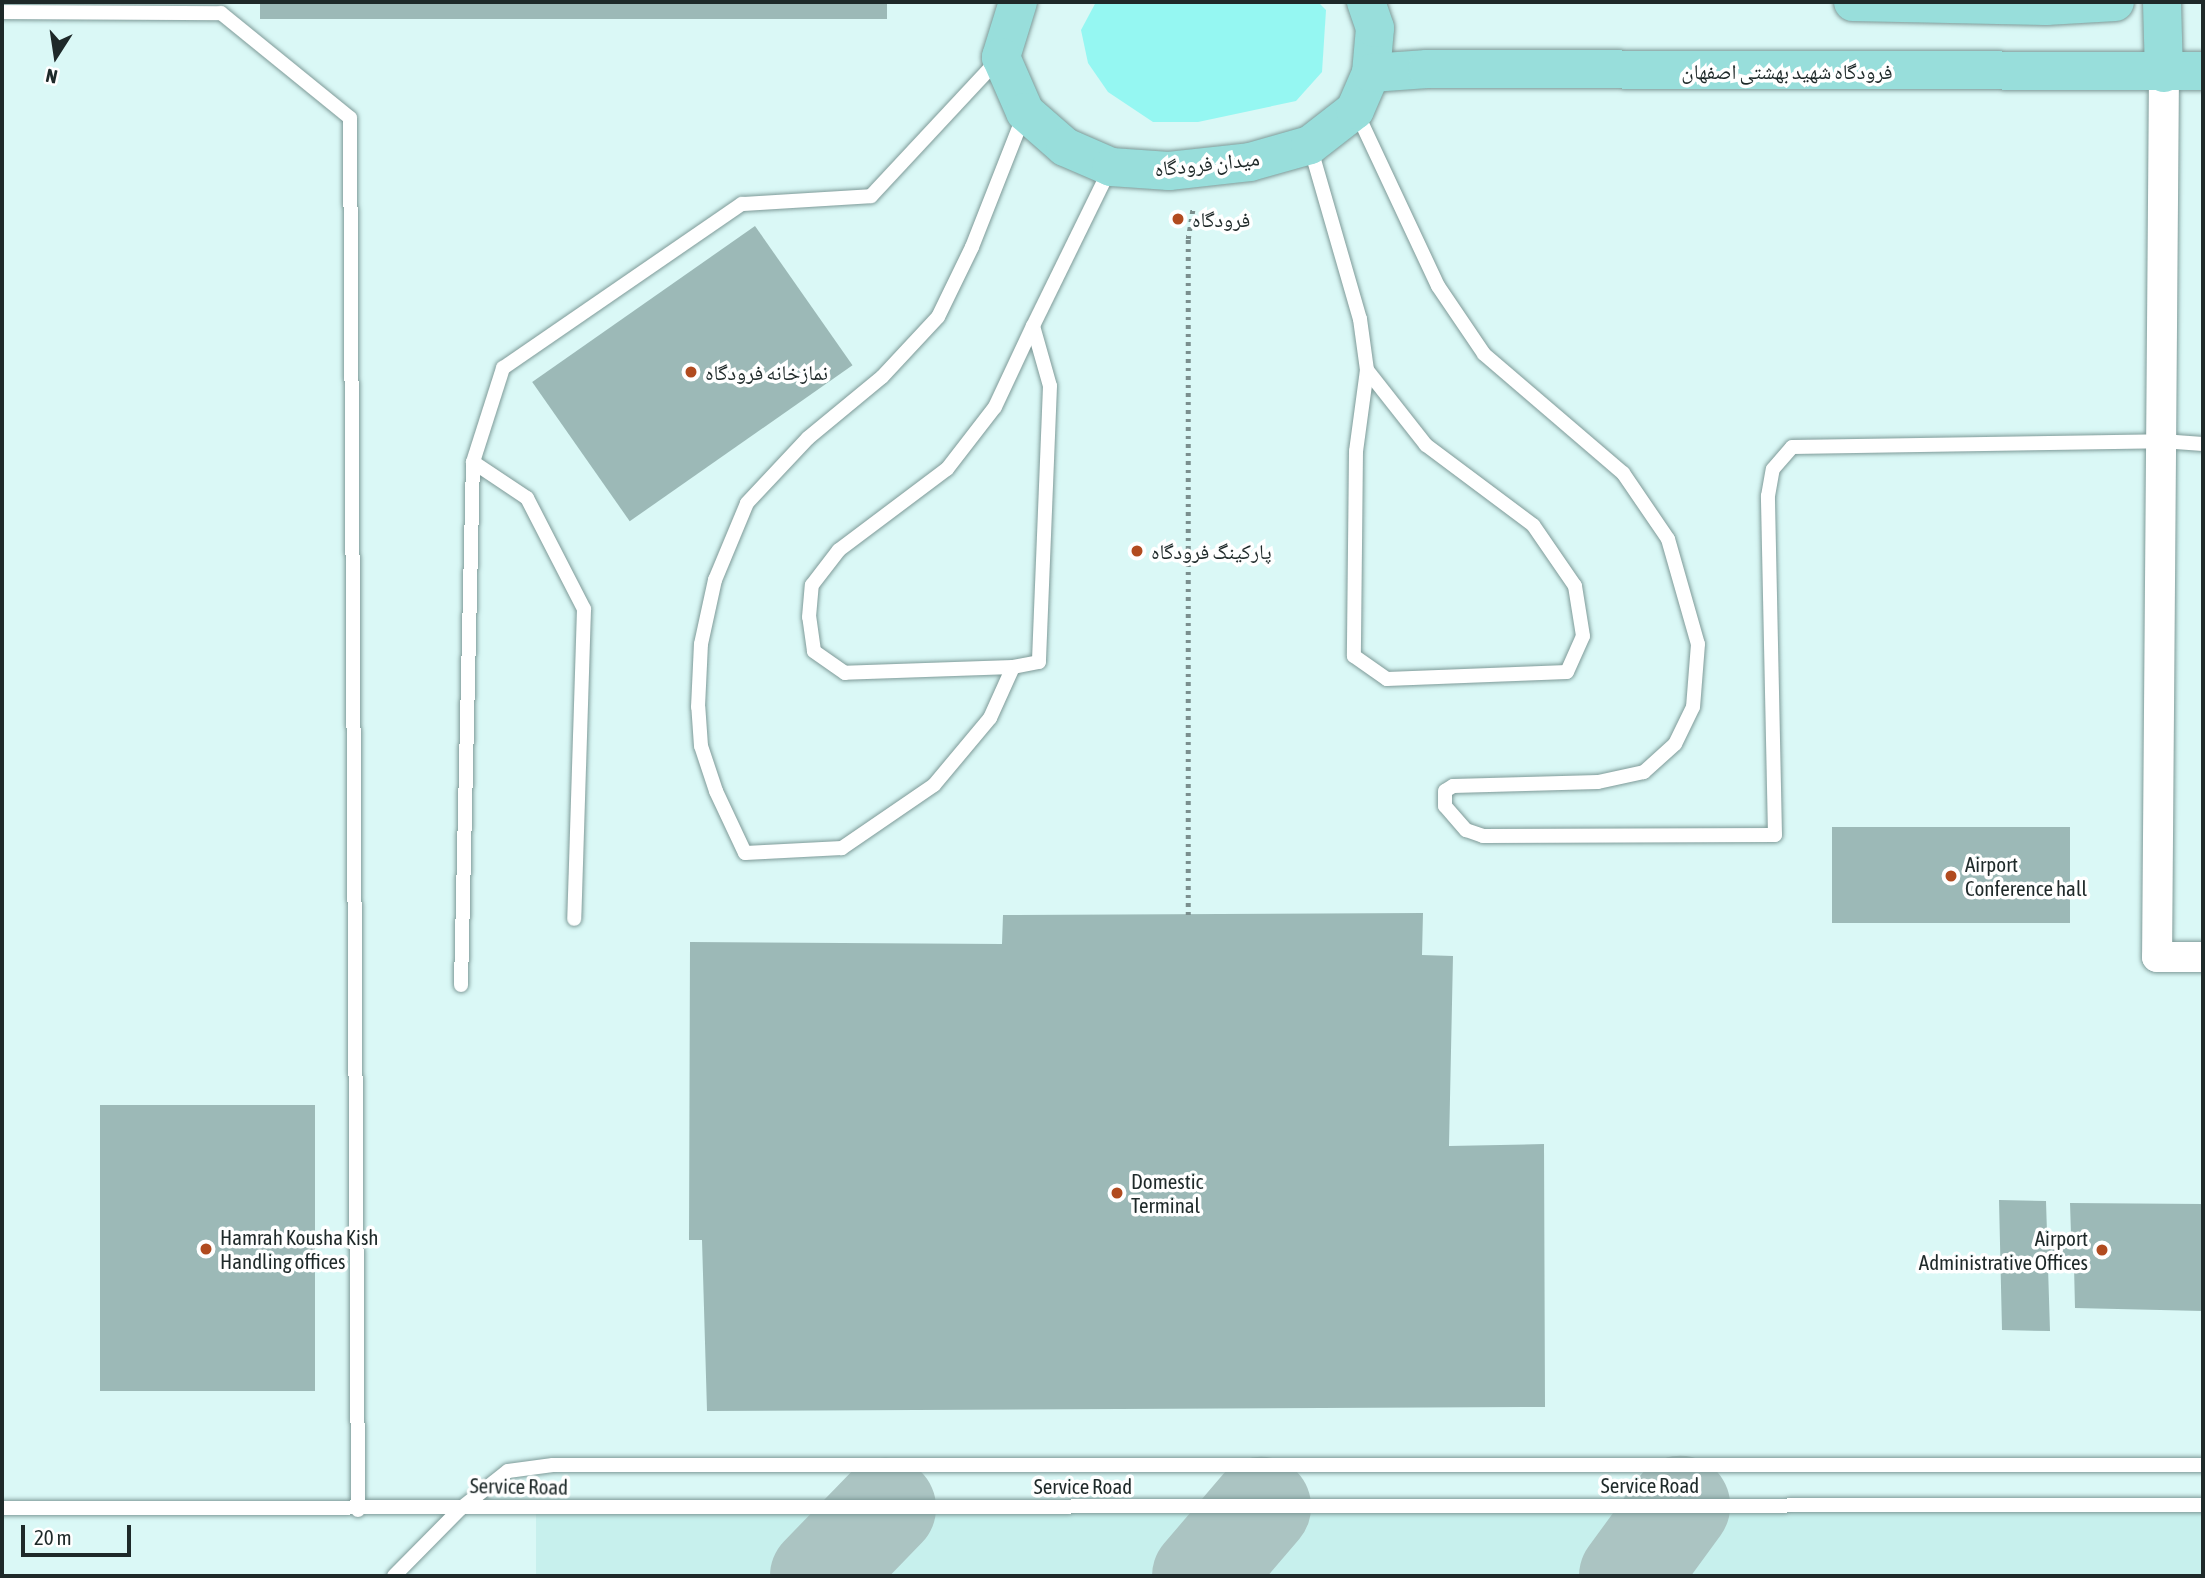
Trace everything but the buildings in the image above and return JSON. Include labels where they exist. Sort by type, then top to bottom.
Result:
[{"type":"main road","points":[[1002,57],[1018,2]]},
{"type":"main road","name":"میدان فرودگاه","points":[[1002,57],[1025,112],[1065,147],[1111,167],[1169,171],[1250,162],[1310,145],[1355,110],[1371,73],[1375,27],[1366,2]]},
{"type":"main road","points":[[1853,2],[2046,6],[2115,2]]},
{"type":"main road","points":[[2162,2],[2164,74]]},
{"type":"main road","name":"فرودگاه شهید بهشتی اصفهان","points":[[1371,73],[1427,69],[2164,74],[2203,71]]},
{"type":"street","points":[[2164,74],[2157,957],[2203,957]]},
{"type":"lane","points":[[2,12],[221,13],[350,118],[358,1510]]},
{"type":"lane","points":[[461,985],[473,463],[503,368],[742,204],[871,196],[1002,57]]},
{"type":"lane","points":[[1355,110],[1438,286],[1484,354],[1623,473],[1668,539],[1698,644],[1693,707],[1675,744],[1644,772],[1598,782],[1452,786],[1445,792],[1445,806],[1466,830],[1483,836],[1775,835],[1768,496],[1773,469],[1792,447],[2162,441],[2203,444]]},
{"type":"lane","points":[[1013,667],[990,718],[934,785],[842,848],[745,853],[716,791],[701,746],[698,707],[701,644],[715,580],[747,503],[808,438],[882,377],[938,317],[972,247],[1025,112]]},
{"type":"lane","points":[[1310,145],[1360,319],[1367,370],[1356,451],[1354,656],[1387,679],[1567,672],[1583,636],[1575,586],[1533,525],[1426,445],[1397,414],[1367,370]]},
{"type":"lane","points":[[1033,326],[1050,386],[1039,662],[1013,667],[845,673],[814,650],[809,617],[812,585],[839,550],[955,459],[995,407],[1033,326],[1111,167]]},
{"type":"lane","points":[[473,463],[527,498],[584,609],[574,919]]},
{"type":"lane","name":"Service Road","points":[[460,1509],[508,1471],[553,1465],[2203,1465]]},
{"type":"lane","name":"Service Road","points":[[460,1509],[2203,1505]]},
{"type":"lane","points":[[2,1508],[460,1509]]},
{"type":"lane","points":[[394,1576],[460,1509]]},
{"type":"path","points":[[1188,915],[1188,239],[1199,167]]},
{"type":"shaded area","points":[[1096,2],[1318,2],[1326,10],[1322,72],[1296,101],[1198,122],[1153,122],[1108,92],[1088,63],[1081,30]]},
{"type":"shaded area","points":[[536,1504],[2203,1504],[2203,1576],[536,1576]]},
{"type":"taxiway","points":[[1629,1576],[1680,1506]]},
{"type":"taxiway","points":[[1202,1576],[1261,1507]]},
{"type":"taxiway","points":[[820,1576],[886,1508]]},
{"type":"place","name":"فرودگاه","points":[[1178,219]]},
{"type":"place","name":"نمازخانه فرودگاه","points":[[691,372]]},
{"type":"place","name":"پارکینگ فرودگاه","points":[[1137,551]]},
{"type":"place","name":"Airport Conference hall","points":[[1951,876]]},
{"type":"place","name":"Domestic Terminal","points":[[1117,1193]]},
{"type":"place","name":"Hamrah Kousha Kish Handling offices","points":[[206,1249]]},
{"type":"place","name":"Airport Administrative Offices","points":[[2102,1250]]}]
